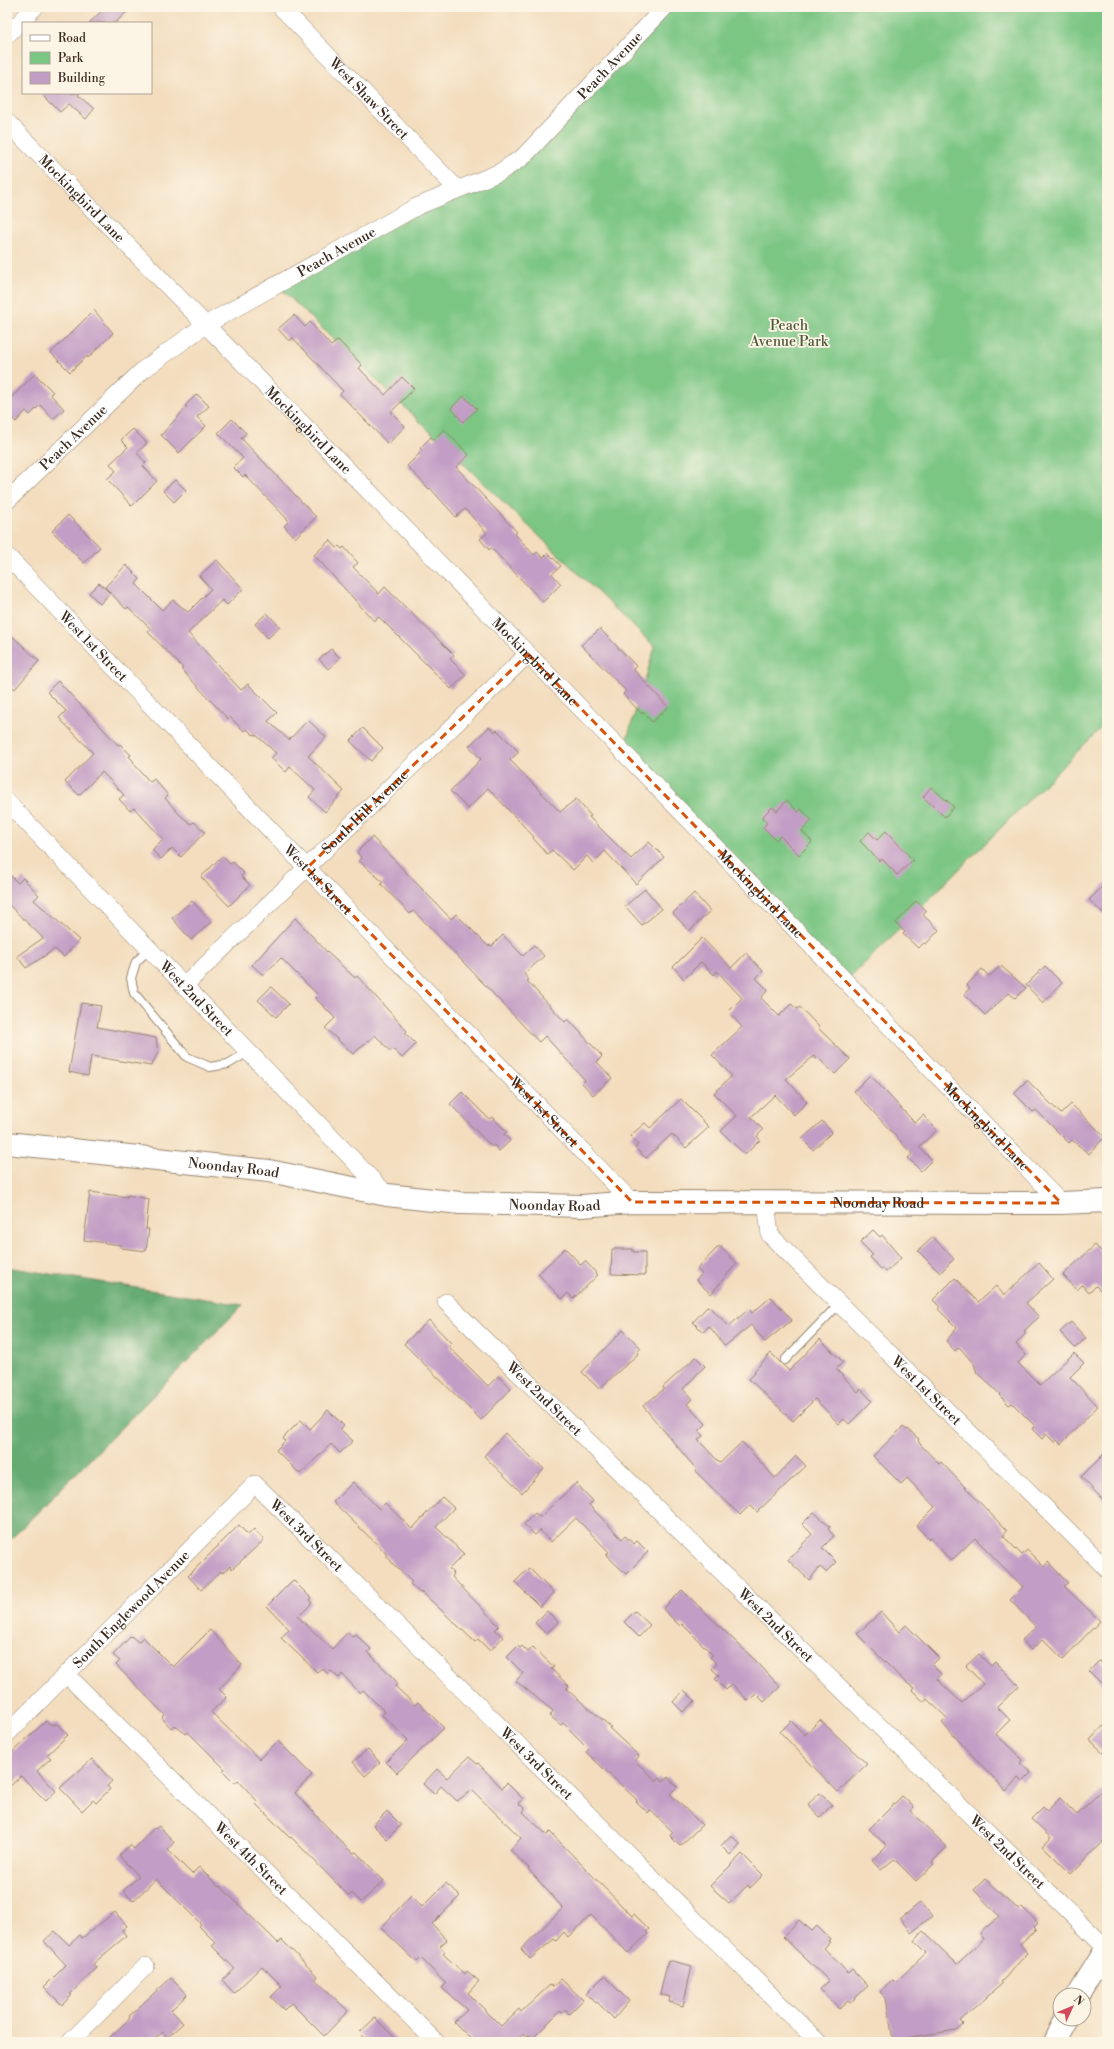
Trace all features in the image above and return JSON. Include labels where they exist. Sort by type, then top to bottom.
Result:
[{"type":"street","points":[[7,35],[35,7]]},
{"type":"street","name":"West Shaw Street","points":[[281,7],[457,189]]},
{"type":"street","name":"Peach Avenue","points":[[7,501],[143,370],[205,325],[416,207],[500,172],[523,157],[665,7]]},
{"type":"street","name":"Mockingbird Lane","points":[[7,122],[528,654],[1061,1203]]},
{"type":"street","name":"West 1st Street","points":[[7,556],[307,868],[632,1202]]},
{"type":"street","name":"South Hill Avenue","points":[[184,986],[528,654]]},
{"type":"street","name":"West 2nd Street","points":[[7,802],[387,1195]]},
{"type":"street","name":"Noonday Road","points":[[7,1143],[269,1171],[387,1195],[460,1203],[582,1206],[632,1202],[1061,1203],[1107,1201]]},
{"type":"street","name":"West 1st Street","points":[[766,1202],[770,1235],[1107,1569]]},
{"type":"street","name":"West 2nd Street","points":[[446,1302],[1107,1949]]},
{"type":"street","name":"South Englewood Avenue","points":[[7,1734],[255,1484]]},
{"type":"street","name":"West 3rd Street","points":[[255,1484],[818,2042]]},
{"type":"street","name":"West 4th Street","points":[[67,1675],[436,2042]]},
{"type":"street","points":[[1083,1987],[1107,1949]]},
{"type":"street","points":[[70,2042],[146,1966]]},
{"type":"street","points":[[1054,2042],[1061,2027]]},
{"type":"lane","points":[[149,949],[136,962],[131,978],[134,993],[187,1056],[210,1066],[228,1064],[248,1052]]},
{"type":"lane","points":[[786,1360],[840,1304]]},
{"type":"highlighted area","points":[[528,654],[1061,1203],[632,1202],[307,868]]},
{"type":"green space","name":"Peach Avenue Park","points":[[663,7],[1107,7],[1107,722],[846,982],[623,752],[655,647],[277,285],[500,172]]},
{"type":"green space","points":[[7,1267],[243,1305],[7,1543]]},
{"type":"building","points":[[106,7],[132,7],[116,22],[90,22]]},
{"type":"building","points":[[42,94],[79,94],[78,95],[94,109],[86,119],[69,104],[60,112]]},
{"type":"building","points":[[94,310],[113,333],[88,358],[87,356],[70,372],[51,353]]},
{"type":"building","points":[[294,315],[305,327],[310,322],[331,346],[338,340],[362,365],[359,368],[385,395],[402,377],[414,389],[391,412],[405,426],[388,444],[340,394],[343,391],[293,338],[289,341],[278,329]]},
{"type":"building","points":[[35,374],[53,392],[50,394],[64,409],[53,419],[40,405],[30,415],[26,411],[16,422],[7,413],[7,402]]},
{"type":"building","points":[[197,394],[209,406],[197,417],[206,426],[179,453],[161,435]]},
{"type":"building","points":[[464,396],[477,409],[463,422],[451,408]]},
{"type":"building","points":[[232,419],[246,433],[241,438],[316,517],[295,538],[284,526],[289,521],[245,475],[243,477],[233,467],[243,458],[218,433]]},
{"type":"building","points":[[133,429],[147,443],[137,453],[146,463],[143,466],[157,481],[132,506],[107,479],[116,471],[110,464],[128,447],[121,440]]},
{"type":"building","points":[[444,429],[469,455],[456,467],[517,532],[515,534],[534,555],[537,552],[543,558],[548,553],[561,566],[552,574],[561,584],[543,602],[491,548],[489,550],[480,539],[487,533],[465,509],[456,517],[430,488],[429,489],[407,466],[422,451],[420,448],[431,437],[434,440]]},
{"type":"building","points":[[175,480],[186,490],[174,502],[163,491]]},
{"type":"building","points":[[68,515],[100,547],[84,563],[52,531]]},
{"type":"building","points":[[330,540],[337,548],[339,546],[342,549],[344,547],[358,563],[353,567],[379,594],[385,587],[454,655],[450,659],[466,675],[451,689],[379,617],[374,621],[314,555]]},
{"type":"building","points":[[217,560],[243,589],[227,605],[222,600],[188,633],[241,690],[248,684],[277,713],[268,721],[289,740],[308,720],[326,737],[308,756],[344,791],[325,812],[309,797],[315,790],[290,767],[286,772],[271,758],[276,753],[255,734],[253,735],[247,729],[244,731],[230,717],[228,719],[181,669],[183,668],[148,632],[151,629],[128,607],[126,609],[105,587],[126,565],[140,579],[136,584],[162,610],[173,600],[188,612],[211,589],[199,576]]},
{"type":"building","points":[[99,583],[110,593],[100,604],[89,593]]},
{"type":"building","points":[[267,613],[280,627],[268,638],[255,624]]},
{"type":"building","points":[[600,629],[636,666],[633,669],[668,707],[652,722],[623,694],[626,691],[581,645]]},
{"type":"building","points":[[7,631],[39,661],[15,689],[7,682]]},
{"type":"building","points":[[331,649],[340,658],[328,669],[319,659]]},
{"type":"building","points":[[58,681],[118,745],[120,744],[131,755],[129,756],[134,762],[133,763],[150,782],[154,779],[168,795],[165,798],[180,815],[191,824],[194,822],[205,832],[181,857],[172,848],[161,859],[152,850],[163,839],[134,808],[130,811],[119,799],[124,795],[102,772],[79,795],[65,782],[93,753],[59,718],[66,711],[47,692]]},
{"type":"building","points":[[489,727],[495,732],[497,730],[519,752],[510,760],[560,812],[576,799],[591,816],[589,817],[631,859],[649,842],[664,857],[636,884],[605,851],[593,863],[587,856],[573,870],[552,850],[547,854],[533,838],[534,837],[488,788],[468,809],[450,791],[481,759],[469,746]]},
{"type":"building","points":[[363,728],[383,748],[371,761],[350,741]]},
{"type":"building","points":[[931,787],[954,807],[945,817],[923,797]]},
{"type":"building","points":[[787,800],[798,812],[801,809],[812,820],[802,831],[812,842],[799,855],[780,836],[776,840],[763,827],[767,823],[762,817],[772,807],[777,811]]},
{"type":"building","points":[[886,831],[913,860],[897,875],[882,859],[879,861],[860,841],[869,832],[877,840]]},
{"type":"building","points":[[372,837],[451,919],[456,914],[488,946],[492,946],[503,935],[523,956],[534,945],[544,956],[524,974],[529,980],[527,981],[565,1022],[568,1019],[602,1056],[597,1062],[612,1078],[593,1095],[582,1083],[585,1080],[545,1036],[539,1042],[429,926],[413,911],[410,914],[381,884],[383,882],[359,861],[362,858],[357,852]]},
{"type":"building","points":[[222,856],[230,864],[233,862],[244,873],[241,876],[250,885],[229,906],[201,877]]},
{"type":"building","points":[[7,872],[18,883],[23,878],[39,895],[34,900],[79,940],[64,957],[55,949],[26,968],[17,956],[43,938],[7,903]]},
{"type":"building","points":[[1107,882],[1107,917],[1089,900]]},
{"type":"building","points":[[645,889],[662,909],[642,925],[625,906]]},
{"type":"building","points":[[694,893],[710,911],[689,931],[673,913]]},
{"type":"building","points":[[192,901],[211,922],[191,940],[172,918]]},
{"type":"building","points":[[916,901],[927,911],[923,915],[939,930],[926,944],[924,943],[918,948],[903,934],[905,932],[896,923]]},
{"type":"building","points":[[295,918],[328,953],[355,978],[357,976],[407,1031],[405,1033],[416,1044],[402,1058],[393,1049],[390,1051],[375,1035],[353,1054],[325,1028],[335,1018],[315,998],[318,995],[281,958],[263,975],[252,965]]},
{"type":"building","points":[[702,938],[731,968],[746,953],[763,971],[756,978],[768,990],[761,998],[779,1016],[791,1004],[797,1009],[800,1007],[819,1027],[818,1028],[850,1059],[835,1074],[814,1056],[786,1079],[807,1102],[794,1115],[775,1095],[751,1117],[763,1130],[757,1136],[760,1140],[745,1155],[721,1131],[737,1116],[714,1093],[732,1076],[712,1055],[742,1027],[728,1012],[742,998],[717,971],[714,975],[701,962],[684,979],[673,967]]},
{"type":"building","points":[[1001,966],[1026,988],[1015,998],[1009,993],[985,1015],[964,994],[970,988],[967,985],[982,969],[989,976]]},
{"type":"building","points":[[1045,966],[1062,983],[1043,1003],[1026,985]]},
{"type":"building","points":[[271,987],[289,1004],[276,1017],[258,1000]]},
{"type":"building","points":[[81,1003],[101,1006],[97,1027],[156,1038],[158,1053],[151,1066],[91,1056],[88,1076],[69,1072]]},
{"type":"building","points":[[870,1075],[915,1123],[923,1115],[937,1130],[919,1147],[932,1160],[921,1171],[908,1158],[912,1154],[854,1091]]},
{"type":"building","points":[[1027,1080],[1061,1114],[1071,1104],[1105,1137],[1089,1154],[1072,1140],[1069,1143],[1036,1110],[1033,1112],[1014,1093]]},
{"type":"building","points":[[462,1092],[489,1119],[492,1117],[507,1132],[504,1134],[510,1141],[499,1151],[494,1145],[492,1147],[450,1104]]},
{"type":"building","points":[[681,1099],[709,1127],[686,1148],[672,1134],[646,1158],[635,1148],[638,1145],[630,1136],[645,1123],[650,1128]]},
{"type":"building","points":[[822,1121],[832,1132],[813,1150],[802,1139]]},
{"type":"building","points":[[90,1192],[127,1197],[127,1195],[149,1199],[146,1229],[149,1229],[146,1251],[121,1248],[121,1245],[84,1240]]},
{"type":"building","points":[[873,1230],[880,1237],[882,1235],[901,1258],[886,1272],[883,1268],[881,1269],[870,1257],[873,1255],[860,1242]]},
{"type":"building","points":[[933,1237],[954,1259],[940,1273],[918,1251]]},
{"type":"building","points":[[1095,1245],[1107,1257],[1107,1297],[1096,1286],[1089,1293],[1082,1285],[1077,1290],[1063,1275]]},
{"type":"building","points":[[719,1246],[737,1263],[711,1294],[696,1280],[702,1274],[697,1269]]},
{"type":"building","points":[[565,1248],[581,1265],[585,1261],[598,1275],[573,1299],[568,1293],[562,1299],[538,1274]]},
{"type":"building","points":[[612,1249],[633,1249],[633,1252],[645,1252],[645,1275],[611,1274]]},
{"type":"building","points":[[1039,1263],[1053,1279],[1026,1303],[1039,1317],[1024,1331],[1026,1333],[1016,1344],[1026,1355],[1018,1363],[1040,1385],[1074,1353],[1084,1363],[1070,1377],[1098,1406],[1061,1444],[1057,1440],[1055,1443],[1046,1434],[1042,1439],[1032,1429],[1035,1426],[1012,1403],[1009,1405],[999,1395],[1000,1394],[977,1373],[974,1364],[959,1347],[955,1351],[946,1341],[957,1328],[938,1309],[940,1307],[933,1300],[955,1278],[978,1302],[996,1286],[1004,1295]]},
{"type":"building","points":[[771,1297],[792,1320],[765,1342],[751,1325],[725,1346],[709,1326],[703,1332],[693,1322],[708,1306],[729,1326],[749,1309],[752,1313]]},
{"type":"building","points":[[429,1320],[452,1344],[449,1347],[488,1386],[498,1376],[511,1389],[481,1420],[404,1344]]},
{"type":"building","points":[[1071,1322],[1086,1338],[1075,1348],[1060,1332]]},
{"type":"building","points":[[623,1330],[641,1348],[637,1352],[638,1354],[599,1389],[582,1372]]},
{"type":"building","points":[[820,1339],[843,1362],[836,1369],[858,1392],[861,1389],[872,1401],[849,1424],[844,1419],[839,1424],[815,1399],[793,1421],[749,1379],[756,1372],[754,1371],[771,1353],[789,1371]]},
{"type":"building","points":[[696,1357],[705,1366],[683,1389],[692,1399],[687,1404],[706,1424],[699,1431],[703,1436],[698,1440],[720,1463],[742,1442],[775,1478],[796,1456],[806,1466],[757,1512],[750,1505],[740,1515],[695,1471],[697,1470],[643,1406],[664,1389],[663,1387]]},
{"type":"building","points":[[328,1410],[344,1426],[340,1429],[353,1441],[340,1453],[331,1444],[300,1474],[276,1450],[285,1441],[283,1438],[301,1420],[310,1429]]},
{"type":"building","points":[[903,1427],[907,1430],[908,1429],[919,1439],[920,1444],[939,1464],[941,1462],[1007,1531],[1003,1536],[1022,1555],[1027,1550],[1044,1567],[1048,1562],[1068,1583],[1064,1586],[1100,1621],[1063,1659],[1043,1639],[1031,1650],[1022,1640],[1036,1627],[1010,1600],[1023,1587],[975,1538],[951,1561],[930,1538],[929,1539],[916,1526],[935,1507],[907,1478],[901,1484],[873,1456]]},
{"type":"building","points":[[505,1433],[544,1469],[522,1493],[484,1456]]},
{"type":"building","points":[[1107,1451],[1107,1504],[1081,1477]]},
{"type":"building","points":[[353,1482],[378,1508],[380,1509],[385,1503],[412,1529],[442,1497],[454,1508],[436,1527],[464,1554],[449,1569],[454,1574],[452,1577],[499,1626],[495,1630],[503,1637],[490,1651],[478,1639],[475,1642],[422,1592],[420,1593],[410,1584],[412,1582],[393,1564],[383,1550],[333,1502]]},
{"type":"building","points":[[576,1483],[593,1501],[589,1505],[622,1539],[625,1536],[634,1544],[637,1541],[648,1552],[626,1574],[606,1555],[609,1552],[576,1518],[551,1542],[540,1530],[535,1535],[524,1524],[535,1513],[540,1517]]},
{"type":"building","points":[[814,1512],[830,1527],[828,1529],[834,1536],[822,1548],[836,1562],[826,1572],[820,1567],[809,1580],[788,1560],[812,1534],[802,1524]]},
{"type":"building","points":[[239,1525],[248,1535],[254,1529],[264,1540],[232,1569],[230,1566],[222,1573],[221,1571],[201,1590],[188,1576]]},
{"type":"building","points":[[529,1568],[554,1593],[540,1607],[515,1582]]},
{"type":"building","points":[[293,1580],[311,1598],[309,1600],[312,1603],[298,1617],[332,1649],[348,1632],[352,1637],[355,1634],[371,1649],[368,1652],[398,1683],[395,1686],[415,1705],[418,1702],[444,1728],[397,1773],[386,1762],[408,1740],[382,1715],[385,1712],[363,1690],[360,1693],[342,1674],[339,1678],[331,1671],[328,1674],[322,1668],[317,1672],[281,1638],[289,1629],[267,1606]]},
{"type":"building","points":[[682,1590],[759,1664],[780,1687],[764,1702],[756,1694],[748,1701],[732,1684],[726,1690],[715,1679],[719,1675],[712,1669],[717,1664],[710,1657],[713,1655],[682,1624],[680,1626],[663,1609]]},
{"type":"building","points":[[547,1611],[558,1622],[546,1634],[535,1623]]},
{"type":"building","points":[[635,1611],[650,1625],[639,1637],[624,1622]]},
{"type":"building","points":[[881,1612],[899,1632],[906,1625],[939,1658],[932,1665],[941,1674],[937,1679],[962,1703],[983,1684],[966,1666],[979,1654],[991,1666],[995,1662],[1019,1686],[997,1707],[1010,1720],[996,1734],[1023,1760],[1020,1763],[1031,1773],[1022,1782],[1018,1778],[1006,1791],[942,1723],[947,1718],[927,1699],[924,1702],[912,1690],[914,1688],[904,1681],[857,1634]]},
{"type":"building","points":[[210,1630],[242,1665],[219,1689],[227,1697],[211,1712],[259,1759],[278,1741],[312,1775],[295,1793],[348,1849],[354,1853],[356,1852],[384,1881],[361,1902],[352,1893],[349,1896],[256,1804],[258,1802],[238,1780],[235,1783],[223,1771],[225,1769],[188,1732],[186,1734],[174,1725],[171,1728],[162,1718],[165,1715],[116,1665],[120,1661],[113,1655],[131,1636],[138,1642],[143,1637],[173,1667]]},
{"type":"building","points":[[518,1646],[520,1648],[522,1646],[528,1652],[533,1647],[554,1667],[551,1669],[569,1686],[566,1689],[611,1727],[609,1728],[639,1756],[635,1761],[657,1781],[660,1778],[663,1781],[668,1777],[677,1787],[670,1794],[702,1825],[680,1846],[670,1836],[673,1832],[650,1810],[648,1813],[636,1801],[637,1800],[586,1752],[589,1749],[563,1723],[561,1725],[550,1716],[553,1711],[516,1681],[523,1673],[507,1657]]},
{"type":"building","points":[[1099,1661],[1107,1669],[1107,1689],[1089,1671]]},
{"type":"building","points":[[684,1690],[695,1701],[683,1712],[673,1702]]},
{"type":"building","points":[[820,1720],[867,1764],[838,1792],[780,1732],[791,1721],[805,1735]]},
{"type":"building","points":[[46,1721],[51,1725],[57,1724],[68,1735],[47,1755],[51,1758],[37,1771],[56,1791],[46,1801],[21,1776],[7,1789],[7,1757]]},
{"type":"building","points":[[1107,1722],[1107,1756],[1090,1740]]},
{"type":"building","points":[[368,1749],[380,1763],[365,1776],[353,1762]]},
{"type":"building","points":[[469,1757],[477,1764],[478,1763],[502,1788],[507,1783],[523,1799],[518,1803],[525,1809],[523,1812],[547,1835],[550,1832],[632,1916],[634,1914],[649,1929],[646,1932],[648,1934],[628,1953],[591,1915],[568,1937],[564,1932],[556,1941],[554,1939],[530,1959],[521,1949],[563,1908],[528,1869],[529,1868],[510,1850],[521,1838],[472,1790],[457,1801],[441,1786],[434,1794],[423,1784],[437,1769],[447,1778]]},
{"type":"building","points":[[92,1759],[112,1781],[107,1786],[110,1789],[96,1803],[93,1800],[82,1811],[60,1788]]},
{"type":"building","points":[[1107,1785],[1107,1837],[1071,1874],[1043,1846],[1051,1838],[1031,1819],[1043,1807],[1047,1811],[1060,1798],[1077,1815]]},
{"type":"building","points":[[820,1793],[832,1805],[820,1817],[808,1804]]},
{"type":"building","points":[[902,1796],[914,1807],[910,1811],[947,1847],[932,1862],[934,1864],[916,1881],[894,1859],[881,1870],[872,1861],[887,1846],[869,1829]]},
{"type":"building","points":[[387,1811],[401,1825],[387,1839],[373,1825]]},
{"type":"building","points":[[159,1826],[174,1842],[168,1850],[192,1874],[199,1867],[278,1943],[282,1940],[317,1976],[315,1979],[348,2011],[324,2036],[291,2003],[284,2010],[271,1997],[282,1986],[262,1966],[234,1993],[222,1980],[235,1969],[212,1946],[216,1943],[199,1926],[201,1924],[156,1879],[133,1901],[123,1891],[139,1876],[119,1856],[130,1845],[134,1849],[154,1828],[155,1829]]},
{"type":"building","points":[[731,1835],[740,1844],[730,1855],[721,1846]]},
{"type":"building","points":[[742,1854],[763,1875],[750,1888],[748,1885],[729,1903],[710,1886]]},
{"type":"building","points":[[985,1879],[1019,1910],[1022,1907],[1038,1923],[1034,1927],[1036,1929],[1020,1944],[1028,1953],[1001,1981],[1003,1983],[960,2021],[963,2024],[956,2030],[893,2040],[886,1998],[880,1992],[893,1980],[895,1983],[926,1953],[914,1941],[923,1931],[957,1964],[984,1939],[980,1933],[999,1916],[974,1890]]},
{"type":"building","points":[[446,1883],[460,1896],[432,1924],[447,1940],[440,1946],[445,1952],[443,1954],[465,1974],[467,1971],[479,1981],[468,1993],[501,2026],[519,2009],[521,2012],[550,1985],[553,1987],[561,1979],[583,2000],[569,2014],[565,2010],[562,2013],[560,2011],[533,2038],[524,2033],[515,2042],[474,2042],[454,2022],[467,2010],[442,1988],[446,1984],[421,1958],[417,1962],[381,1928],[411,1895],[422,1907]]},
{"type":"building","points":[[921,1902],[932,1916],[911,1933],[900,1919]]},
{"type":"building","points":[[115,1912],[127,1926],[122,1930],[126,1936],[93,1964],[97,1968],[70,1994],[72,1995],[62,2005],[44,1987],[66,1965],[44,1941],[55,1931],[69,1945],[80,1935],[82,1938]]},
{"type":"building","points":[[799,1920],[812,1931],[817,1926],[830,1939],[828,1941],[830,1942],[824,1948],[848,1973],[852,1969],[868,1986],[850,2003],[848,2001],[839,2009],[820,1989],[829,1981],[783,1937]]},
{"type":"building","points":[[668,1960],[692,1966],[683,2006],[669,2002],[670,1997],[660,1994]]},
{"type":"building","points":[[604,1976],[629,2001],[614,2019],[597,2002],[595,2003],[586,1994]]},
{"type":"building","points":[[171,1978],[187,1995],[171,2010],[183,2023],[168,2037],[163,2032],[152,2042],[105,2042],[130,2018],[129,2016]]},
{"type":"building","points":[[375,2018],[399,2042],[368,2042],[359,2033]]}]
